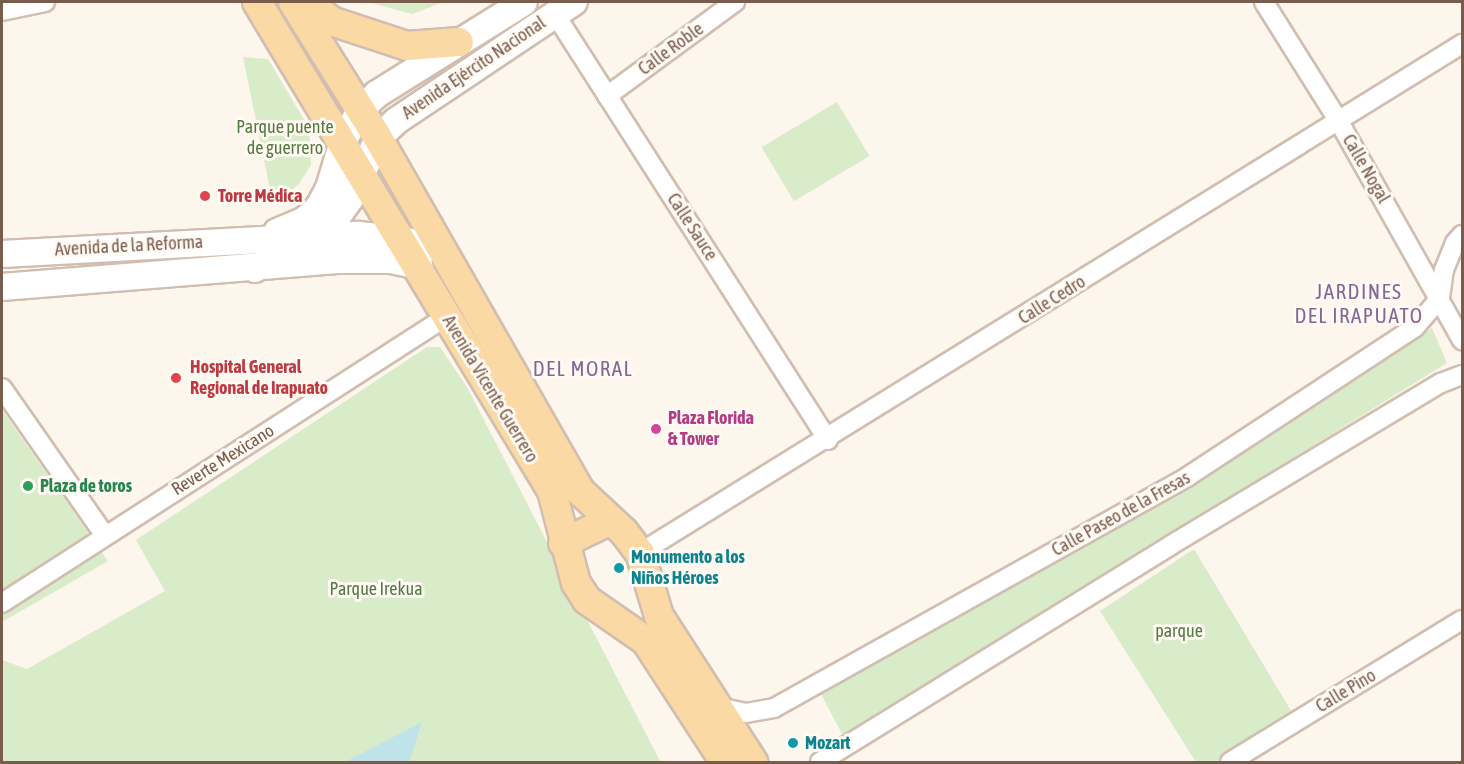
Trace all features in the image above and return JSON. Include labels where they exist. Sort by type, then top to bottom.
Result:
[{"type":"main road","name":"Avenida Vicente Guerrero","points":[[257,2],[361,170],[399,239],[430,258],[581,492],[611,520],[640,553],[659,616],[753,762]]},
{"type":"main road","name":"Avenida Vicente Guerrero","points":[[293,2],[378,138],[430,258],[446,317],[552,491],[563,543],[576,584],[587,600],[646,641],[725,762]]},
{"type":"main road","points":[[307,2],[331,21],[406,46],[459,42]]},
{"type":"main road","name":"Avenida Ejército Nacional","points":[[343,142],[360,110],[377,94],[524,2]]},
{"type":"main road","name":"Avenida Ejército Nacional","points":[[378,138],[396,121],[565,8]]},
{"type":"main road","name":"Avenida de la Reforma","points":[[255,269],[314,236],[334,221],[352,196],[361,170],[378,138]]},
{"type":"main road","name":"Avenida de la Reforma","points":[[257,239],[306,220],[319,207],[329,188],[343,142]]},
{"type":"main road","name":"Avenida de la Reforma","points":[[2,254],[314,236],[399,239]]},
{"type":"main road","name":"Avenida de la Reforma","points":[[2,287],[255,269],[368,258],[430,258]]},
{"type":"main road","points":[[563,543],[611,520]]},
{"type":"main road","points":[[604,612],[639,602],[651,592]]},
{"type":"street","points":[[2,11],[45,2]]},
{"type":"street","name":"Calle Roble","points":[[607,96],[735,2]]},
{"type":"street","name":"Calle Nogal","points":[[1264,2],[1338,120],[1462,340]]},
{"type":"street","name":"Calle Sauce","points":[[565,8],[607,96],[828,440]]},
{"type":"street","name":"Calle Cedro","points":[[640,553],[828,440],[1462,44]]},
{"type":"street","points":[[1440,298],[1444,270],[1455,243],[1462,235]]},
{"type":"street","name":"Calle Paseo de la Fresas","points":[[718,707],[746,713],[774,708],[1187,477],[1415,327],[1440,298]]},
{"type":"street","name":"Reverte Mexicano","points":[[2,603],[104,534],[446,317]]},
{"type":"street","points":[[820,762],[1171,545],[1441,383],[1462,375]]},
{"type":"street","points":[[2,388],[104,534]]},
{"type":"street","name":"Calle Pino","points":[[1230,762],[1462,620]]},
{"type":"green space","points":[[368,2],[444,2],[412,14]]},
{"type":"green space","name":"Parque puente de guerrero","points":[[243,57],[268,59],[309,128],[311,165],[299,184],[281,199],[271,194]]},
{"type":"green space","points":[[837,102],[869,156],[794,201],[762,147]]},
{"type":"green space","points":[[1432,328],[1447,363],[843,736],[821,694]]},
{"type":"green space","name":"Parque Irekua","points":[[427,347],[440,347],[467,387],[660,761],[2,762],[2,660],[27,669],[165,591],[136,540]]},
{"type":"green space","name":"Plaza de toros","points":[[2,410],[108,561],[2,622]]},
{"type":"green space","name":"parque","points":[[1194,549],[1293,714],[1215,762],[1196,762],[1100,611]]},
{"type":"water","points":[[422,722],[409,762],[345,762]]},
{"type":"place","name":"Torre Médica","points":[[205,196]]},
{"type":"place","name":"Hospital General Regional de Irapuato","points":[[176,378]]},
{"type":"place","name":"Plaza Florida & Tower","points":[[656,429]]},
{"type":"place","name":"Plaza de toros","points":[[28,486]]},
{"type":"place","name":"Monumento a los Niños Héroes","points":[[619,568]]},
{"type":"place","name":"Mozart","points":[[793,743]]},
{"type":"district","name":"JARDINES DEL IRAPUATO","points":[[1359,303]]},
{"type":"district","name":"DEL MORAL","points":[[583,368]]}]
